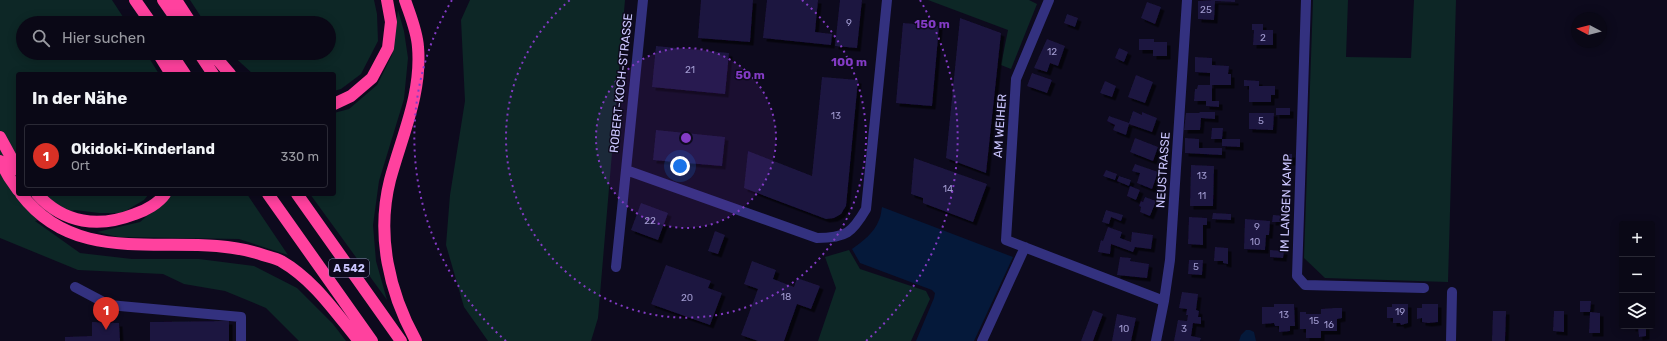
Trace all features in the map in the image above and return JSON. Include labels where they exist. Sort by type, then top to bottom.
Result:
[{"type":"highway","points":[[163,0],[174,16]]},
{"type":"highway","points":[[176,0],[186,16]]},
{"type":"highway","points":[[336,103],[351,96],[372,78],[388,48],[391,22],[387,0]]},
{"type":"highway","points":[[405,0],[412,19],[418,46],[418,80],[412,108],[390,181],[385,216],[386,256],[394,292],[416,341]]},
{"type":"highway","points":[[137,2],[142,16]]},
{"type":"highway","points":[[137,2],[146,16]]},
{"type":"highway","points":[[162,60],[169,72]]},
{"type":"highway","points":[[176,60],[184,72]]},
{"type":"highway","points":[[204,60],[212,72]]},
{"type":"highway","points":[[218,60],[228,72]]},
{"type":"highway","points":[[0,137],[16,166]]},
{"type":"highway","points":[[0,161],[16,187]]},
{"type":"highway","points":[[23,196],[40,213],[58,226],[82,237],[110,243],[148,246],[221,245],[247,249],[280,261],[304,277],[326,298],[359,341]]},
{"type":"highway","points":[[39,196],[56,211],[72,218],[95,223],[119,220],[142,212],[164,196]]},
{"type":"highway","name":"A 542","points":[[269,196],[372,341]]},
{"type":"highway","name":"A 542","points":[[298,196],[401,341]]},
{"type":"street","name":"ROBERT-KOCH-STRASSE","points":[[616,267],[643,0]]},
{"type":"street","name":"ROBERT-KOCH-STRASSE","points":[[626,170],[817,238],[833,238],[848,233],[857,224],[866,209],[887,0]]},
{"type":"street","name":"AM WEIHER","points":[[1049,0],[1016,79],[1006,240],[1164,301]]},
{"type":"street","name":"NEUSTRASSE","points":[[1156,341],[1170,260],[1187,0]]},
{"type":"street","name":"IM LANGEN KAMP","points":[[1306,0],[1297,276],[1306,285],[1424,288]]},
{"type":"street","points":[[982,341],[1025,247]]},
{"type":"street","points":[[75,287],[109,305],[241,317],[241,341]]},
{"type":"street","points":[[1451,341],[1452,292]]},
{"type":"green space","points":[[0,0],[112,0],[122,16],[16,16],[16,60],[150,60],[158,72],[16,72],[16,196],[147,196],[144,200],[122,213],[99,213],[75,210],[35,221],[80,253],[132,259],[199,259],[254,266],[297,288],[333,324],[346,341],[299,341],[266,308],[225,291],[184,284],[163,274],[78,270],[0,238]]},
{"type":"green space","points":[[190,0],[374,0],[377,14],[378,41],[361,74],[341,89],[336,90],[336,72],[251,72],[238,60],[336,60],[336,16],[200,16]]},
{"type":"green space","points":[[470,0],[625,0],[598,318],[591,341],[488,341],[464,307],[446,245],[450,195],[465,101],[461,20]]},
{"type":"green space","points":[[928,0],[1029,0],[1037,4],[1011,69],[1001,65],[1008,30]]},
{"type":"green space","points":[[1313,0],[1348,0],[1346,57],[1411,58],[1414,0],[1456,0],[1448,282],[1325,278],[1304,258]]},
{"type":"green space","points":[[398,10],[404,31],[408,58],[404,99],[379,181],[373,225],[376,261],[387,300],[311,196],[336,196],[336,112],[349,109],[377,85],[392,55]]},
{"type":"green space","points":[[171,196],[248,196],[288,255],[239,239],[118,237],[97,232],[140,222]]},
{"type":"green space","points":[[849,250],[860,269],[926,291],[930,299],[911,341],[818,341],[836,288],[825,257]]},
{"type":"water","points":[[882,207],[1013,257],[974,341],[916,341],[935,293],[932,290],[860,263],[852,249],[864,240],[877,225]]},
{"type":"water","points":[[1246,330],[1254,332],[1256,341],[1239,341],[1241,335]]},
{"type":"building","points":[[701,0],[753,0],[750,42],[698,38]]},
{"type":"building","points":[[767,0],[818,0],[815,32],[832,34],[831,45],[763,38]]},
{"type":"building","points":[[840,0],[862,0],[857,48],[835,46]]},
{"type":"building","points":[[1235,0],[1235,2],[1215,1],[1214,20],[1198,19],[1198,1]]},
{"type":"building","points":[[1147,2],[1161,7],[1155,24],[1141,18]]},
{"type":"building","points":[[1067,14],[1078,18],[1075,27],[1064,23]]},
{"type":"building","points":[[960,18],[1001,33],[986,173],[946,158]]},
{"type":"building","points":[[903,23],[939,26],[932,106],[896,103]]},
{"type":"building","points":[[1252,24],[1263,24],[1263,30],[1273,30],[1273,45],[1253,45],[1254,30],[1252,30]]},
{"type":"building","points":[[1047,39],[1065,46],[1058,66],[1050,63],[1047,72],[1034,68]]},
{"type":"building","points":[[1139,39],[1154,39],[1154,42],[1167,42],[1167,56],[1153,56],[1153,50],[1139,50]]},
{"type":"building","points":[[656,46],[729,53],[725,94],[652,87]]},
{"type":"building","points":[[1119,48],[1128,52],[1124,62],[1115,58]]},
{"type":"building","points":[[1195,57],[1212,58],[1212,65],[1229,66],[1228,74],[1231,74],[1231,85],[1212,85],[1212,101],[1219,101],[1219,107],[1206,106],[1206,101],[1194,101],[1195,89],[1197,89],[1198,85],[1210,85],[1210,73],[1195,72]]},
{"type":"building","points":[[1032,73],[1052,80],[1047,93],[1027,86]]},
{"type":"building","points":[[1136,75],[1153,82],[1145,103],[1128,97]]},
{"type":"building","points":[[822,77],[858,80],[846,206],[841,214],[834,218],[826,219],[744,188],[748,151],[812,176]]},
{"type":"building","points":[[1244,80],[1259,81],[1259,86],[1275,86],[1275,95],[1271,95],[1271,102],[1249,102],[1249,86],[1244,86]]},
{"type":"building","points":[[1105,81],[1116,86],[1112,97],[1100,93]]},
{"type":"building","points":[[1276,108],[1290,108],[1290,115],[1276,115]]},
{"type":"building","points":[[1133,111],[1142,115],[1142,112],[1157,118],[1152,132],[1129,124],[1126,135],[1113,130],[1115,125],[1107,121],[1109,116],[1129,123]]},
{"type":"building","points":[[1199,112],[1215,112],[1215,119],[1201,118],[1200,130],[1184,130],[1186,113],[1200,113]]},
{"type":"building","points":[[1249,113],[1274,113],[1273,130],[1249,129]]},
{"type":"building","points":[[1212,128],[1223,128],[1222,139],[1211,139]]},
{"type":"building","points":[[656,130],[725,137],[722,166],[653,160]]},
{"type":"building","points":[[1135,138],[1158,147],[1153,161],[1130,152]]},
{"type":"building","points":[[1185,138],[1199,139],[1199,148],[1222,148],[1222,155],[1185,153]]},
{"type":"building","points":[[1222,139],[1240,139],[1240,147],[1222,146]]},
{"type":"building","points":[[1284,154],[1292,154],[1292,162],[1283,162]]},
{"type":"building","points":[[914,158],[987,184],[973,222],[923,203],[923,198],[911,194]]},
{"type":"building","points":[[1135,164],[1158,172],[1152,189],[1137,183],[1140,173],[1132,171]]},
{"type":"building","points":[[1191,165],[1214,166],[1213,206],[1190,206]]},
{"type":"building","points":[[1106,170],[1117,174],[1115,180],[1103,176]]},
{"type":"building","points":[[1119,176],[1131,180],[1129,186],[1117,181]]},
{"type":"building","points":[[1130,186],[1140,190],[1136,200],[1127,196]]},
{"type":"building","points":[[1145,197],[1156,201],[1150,216],[1140,212],[1141,207],[1139,206]]},
{"type":"building","points":[[641,203],[668,213],[658,240],[631,230]]},
{"type":"building","points":[[1106,210],[1123,215],[1121,221],[1111,217],[1109,224],[1102,222]]},
{"type":"building","points":[[1213,213],[1231,214],[1231,220],[1212,219]]},
{"type":"building","points":[[1273,215],[1287,216],[1286,222],[1272,222]]},
{"type":"building","points":[[1189,217],[1207,218],[1207,225],[1203,225],[1203,245],[1188,244]]},
{"type":"building","points":[[1245,219],[1270,221],[1269,235],[1266,235],[1265,250],[1244,249]]},
{"type":"building","points":[[1108,227],[1122,232],[1120,238],[1131,242],[1132,232],[1153,235],[1151,249],[1135,247],[1133,252],[1111,244],[1110,254],[1098,252],[1101,240],[1103,241]]},
{"type":"building","points":[[715,231],[725,235],[718,254],[708,251]]},
{"type":"building","points":[[1215,247],[1228,248],[1228,264],[1223,263],[1223,261],[1214,261]]},
{"type":"building","points":[[1270,250],[1284,251],[1283,258],[1270,257]]},
{"type":"building","points":[[1120,257],[1131,258],[1130,261],[1149,264],[1147,278],[1117,275]]},
{"type":"building","points":[[1189,260],[1203,260],[1202,275],[1188,274]]},
{"type":"building","points":[[752,261],[776,270],[773,279],[794,287],[797,278],[820,286],[811,309],[797,304],[784,341],[758,341],[741,335],[758,289],[744,284]]},
{"type":"building","points":[[666,265],[711,281],[708,288],[722,293],[710,325],[651,304]]},
{"type":"building","points":[[1182,292],[1198,294],[1196,310],[1199,311],[1198,317],[1201,317],[1201,324],[1193,323],[1191,336],[1201,338],[1200,341],[1174,341],[1178,320],[1187,321],[1188,315],[1186,315],[1187,309],[1179,308]]},
{"type":"building","points":[[1580,301],[1591,301],[1590,312],[1580,312]]},
{"type":"building","points":[[1274,304],[1294,304],[1295,326],[1290,326],[1290,331],[1279,332],[1279,326],[1275,326],[1274,323],[1262,324],[1262,307],[1274,307]]},
{"type":"building","points":[[1392,304],[1408,304],[1408,323],[1401,325],[1400,323],[1393,323],[1393,318],[1387,318],[1387,307],[1392,307]]},
{"type":"building","points":[[1422,304],[1438,304],[1438,322],[1428,323],[1422,322],[1422,318],[1417,319],[1417,308],[1422,308]]},
{"type":"building","points":[[1342,308],[1342,318],[1337,319],[1337,331],[1321,331],[1321,338],[1306,338],[1306,329],[1300,329],[1300,312],[1306,312],[1306,314],[1321,314],[1321,309]]},
{"type":"building","points":[[1093,310],[1103,314],[1093,341],[1081,341]]},
{"type":"building","points":[[1493,311],[1506,311],[1505,341],[1492,341]]},
{"type":"building","points":[[1554,311],[1564,311],[1564,332],[1553,331]]},
{"type":"building","points":[[1590,312],[1600,313],[1600,333],[1589,333]]},
{"type":"building","points":[[1117,314],[1136,318],[1131,341],[1112,341]]},
{"type":"building","points":[[229,321],[229,341],[150,341],[150,322]]},
{"type":"building","points":[[92,322],[119,323],[120,341],[65,341],[65,337],[92,336]]},
{"type":"building","points":[[1638,329],[1646,329],[1646,336],[1639,337]]},
{"type":"place","name":"Okidoki-Kinderland","points":[[106,330]]}]
